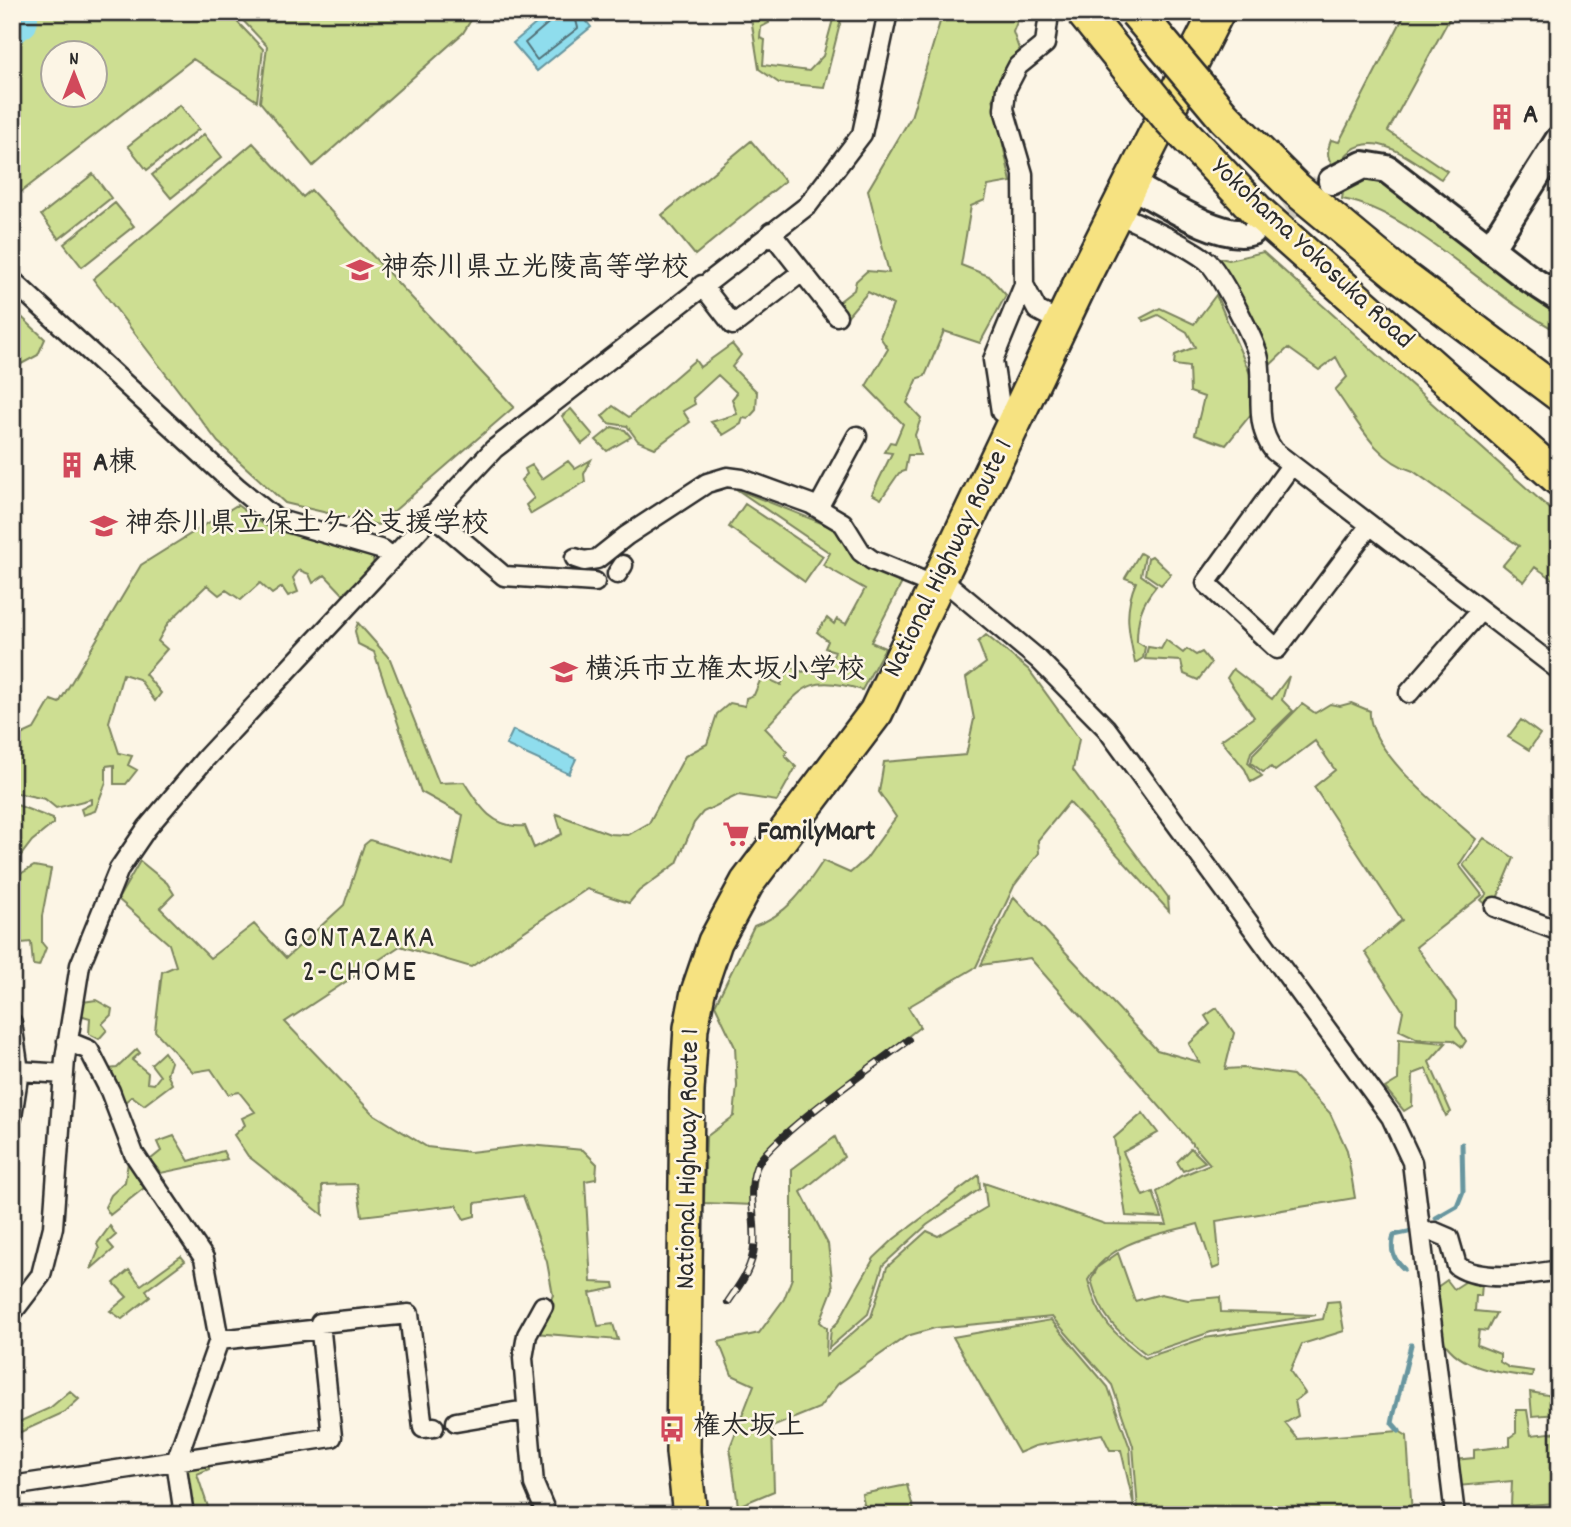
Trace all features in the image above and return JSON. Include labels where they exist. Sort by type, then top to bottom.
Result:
[{"type":"highway","name":"Yokohama Yokosuka Road","points":[[1083,12],[1255,221],[1433,366],[1559,479]]},
{"type":"highway","name":"Yokohama Yokosuka Road","points":[[1136,12],[1224,117],[1295,188],[1396,272],[1559,394]]},
{"type":"highway","name":"National Highway Route 1","points":[[690,1515],[683,1452],[687,1091],[691,1028],[698,992],[729,913],[747,883],[876,712],[1062,323],[1127,218],[1130,184],[1202,21]]},
{"type":"highway","points":[[1465,323],[1559,375]]},
{"type":"highway","points":[[1433,366],[1559,454]]},
{"type":"street","points":[[12,1313],[41,1275],[53,1227],[67,1041],[80,965],[119,869],[147,828],[206,758],[494,449],[808,205],[862,134],[888,12]]},
{"type":"street","points":[[1017,420],[1001,412],[993,360],[1024,285],[1023,174],[1003,109],[1006,89],[1018,65],[1045,44],[1048,21]]},
{"type":"street","points":[[1490,249],[1559,140]]},
{"type":"street","points":[[1332,181],[1363,165],[1387,169],[1490,249],[1559,298]]},
{"type":"street","points":[[1130,184],[1229,233],[1255,221]]},
{"type":"street","points":[[1127,218],[1208,261],[1251,335],[1259,358],[1261,427],[1265,440],[1274,451],[1290,467],[1559,670]]},
{"type":"street","points":[[771,232],[837,316]]},
{"type":"street","points":[[702,285],[733,325],[802,272]]},
{"type":"street","points":[[12,281],[238,488],[276,519],[383,550],[393,558]]},
{"type":"street","points":[[1024,285],[1037,310],[1062,323]]},
{"type":"street","points":[[818,508],[857,436]]},
{"type":"street","points":[[1290,467],[1206,583],[1277,649],[1370,525]]},
{"type":"street","points":[[575,558],[584,561],[623,556],[707,483],[727,477],[761,483],[818,508],[843,523],[861,552],[872,560],[940,583],[1038,659],[1106,728],[1175,818],[1391,1117],[1412,1162],[1455,1515]]},
{"type":"street","points":[[431,514],[504,576],[595,582]]},
{"type":"street","points":[[1409,694],[1480,611]]},
{"type":"street","points":[[1495,907],[1559,931]]},
{"type":"street","points":[[12,1023],[19,1071],[12,1117]]},
{"type":"street","points":[[67,1041],[89,1050],[110,1091],[134,1154],[204,1258],[219,1340],[176,1461],[184,1515]]},
{"type":"street","points":[[19,1071],[64,1074]]},
{"type":"street","points":[[1421,1233],[1435,1232],[1449,1238],[1457,1266],[1468,1273],[1490,1276],[1559,1270]]},
{"type":"street","points":[[543,1306],[527,1335],[523,1358],[534,1484],[547,1515]]},
{"type":"street","points":[[12,1486],[332,1437],[320,1323],[409,1314],[423,1428],[435,1427]]},
{"type":"street","points":[[219,1340],[321,1329]]},
{"type":"street","points":[[456,1422],[526,1410]]},
{"type":"green space","points":[[23,12],[228,12],[263,49],[257,101],[193,59],[12,199],[12,18]]},
{"type":"green space","points":[[235,12],[476,12],[463,33],[313,166],[260,102],[267,46]]},
{"type":"green space","points":[[750,12],[768,16],[769,23],[761,27],[760,38],[765,40],[763,65],[809,71],[823,56],[835,12],[843,12],[824,87],[779,83],[759,69]]},
{"type":"green space","points":[[943,12],[1021,12],[1013,32],[1020,52],[993,98],[1011,182],[988,186],[985,200],[971,206],[961,265],[989,276],[1006,295],[980,343],[944,331],[925,376],[918,378],[907,403],[921,418],[915,435],[920,455],[908,455],[905,471],[899,473],[881,499],[872,494],[892,453],[884,452],[890,442],[895,443],[903,424],[866,386],[888,349],[880,337],[893,305],[868,292],[845,319],[836,304],[854,290],[856,281],[867,271],[889,273],[868,190],[911,117]]},
{"type":"green space","points":[[1406,12],[1453,12],[1388,131],[1447,171],[1441,179],[1400,153],[1372,144],[1359,146],[1347,154],[1336,170],[1328,156],[1331,140],[1339,142]]},
{"type":"green space","points":[[180,105],[199,129],[147,170],[128,146]]},
{"type":"green space","points":[[204,134],[222,157],[171,198],[152,175]]},
{"type":"green space","points":[[751,141],[785,181],[695,255],[662,215]]},
{"type":"green space","points":[[253,143],[303,197],[311,190],[514,407],[378,525],[285,503],[218,442],[93,279]]},
{"type":"green space","points":[[1376,173],[1559,306],[1559,332],[1506,299],[1424,237],[1369,207],[1342,199],[1344,185]]},
{"type":"green space","points":[[93,174],[111,198],[59,239],[41,215]]},
{"type":"green space","points":[[115,203],[134,226],[82,267],[64,244]]},
{"type":"green space","points":[[1263,252],[1559,517],[1559,583],[1535,567],[1524,582],[1503,565],[1519,546],[1377,448],[1335,390],[1347,377],[1336,357],[1319,370],[1288,348],[1266,369],[1215,257],[1229,260]]},
{"type":"green space","points":[[1216,295],[1251,376],[1252,413],[1226,445],[1195,434],[1204,397],[1190,392],[1189,367],[1174,365],[1175,355],[1195,347],[1187,332],[1158,315],[1144,321],[1141,318],[1160,308],[1194,324]]},
{"type":"green space","points":[[12,308],[45,339],[38,355],[12,369]]},
{"type":"green space","points":[[732,344],[741,355],[732,367],[757,392],[756,410],[748,419],[743,418],[741,424],[723,435],[711,422],[737,414],[732,399],[737,393],[718,375],[693,398],[695,404],[683,411],[690,422],[655,448],[638,441],[627,426],[608,423],[602,416],[613,406],[629,417],[695,360],[700,367]]},
{"type":"green space","points":[[571,409],[593,435],[582,444],[562,416]]},
{"type":"green space","points":[[612,427],[625,430],[631,437],[607,451],[596,440]]},
{"type":"green space","points":[[591,460],[584,474],[585,482],[531,514],[526,505],[534,498],[521,480],[527,474],[525,469],[532,465],[542,479],[568,461],[575,469]]},
{"type":"green space","points":[[736,489],[844,532],[904,579],[871,642],[885,648],[862,690],[828,683],[816,684],[797,695],[765,728],[787,751],[785,756],[796,767],[777,801],[738,795],[703,812],[694,823],[677,863],[639,891],[629,903],[587,889],[471,967],[400,946],[285,1022],[372,1113],[427,1147],[470,1152],[530,1145],[583,1150],[597,1164],[596,1179],[585,1181],[591,1282],[614,1283],[615,1288],[590,1293],[598,1326],[613,1324],[618,1340],[535,1333],[553,1295],[547,1262],[523,1196],[475,1203],[475,1216],[464,1219],[456,1205],[362,1216],[357,1184],[322,1185],[323,1215],[248,1156],[234,1135],[245,1125],[242,1118],[255,1112],[239,1092],[228,1094],[211,1069],[193,1072],[155,1031],[162,972],[176,966],[169,944],[118,899],[140,861],[167,883],[174,894],[160,908],[210,958],[254,924],[286,958],[344,905],[364,845],[370,840],[453,865],[463,815],[421,792],[374,652],[358,644],[355,631],[358,623],[390,659],[439,783],[464,782],[481,807],[496,820],[504,824],[525,826],[534,848],[562,834],[556,814],[610,834],[628,835],[649,823],[685,756],[707,744],[717,714],[730,703],[745,706],[746,698],[754,695],[762,676],[781,685],[789,666],[803,672],[833,657],[835,651],[825,648],[828,641],[817,632],[827,618],[834,624],[837,619],[846,624],[865,589],[823,565],[830,553]]},
{"type":"green space","points":[[745,504],[823,556],[805,582],[729,527]]},
{"type":"green space","points":[[237,505],[266,526],[342,542],[373,558],[374,566],[343,594],[325,575],[313,583],[309,574],[299,570],[293,578],[298,592],[288,596],[282,587],[272,594],[260,583],[241,600],[226,590],[219,595],[207,585],[168,623],[158,641],[167,649],[145,674],[161,693],[155,701],[139,679],[123,674],[109,722],[119,753],[132,756],[128,765],[137,770],[126,784],[114,784],[114,765],[106,766],[106,782],[95,811],[83,815],[81,809],[91,804],[91,799],[56,808],[45,799],[12,792],[12,739],[34,729],[51,700],[59,703],[141,565]]},
{"type":"green space","points":[[1140,553],[1145,556],[1141,575],[1156,586],[1141,612],[1137,642],[1145,647],[1143,658],[1135,663],[1128,612],[1136,582],[1125,578]]},
{"type":"green space","points":[[1152,556],[1171,574],[1161,585],[1145,574],[1148,558]]},
{"type":"green space","points":[[986,635],[1029,670],[1079,739],[1073,770],[1168,897],[1169,911],[1069,802],[1038,840],[1039,853],[1014,886],[976,967],[908,1007],[920,1027],[791,1127],[760,1156],[753,1205],[704,1203],[706,1137],[734,1116],[737,1086],[735,1047],[715,1005],[754,926],[776,915],[794,900],[823,861],[850,873],[866,859],[896,817],[879,792],[884,762],[966,755],[974,719],[966,678],[986,663],[978,642]]},
{"type":"green space","points":[[1166,640],[1183,653],[1187,649],[1196,655],[1202,652],[1211,663],[1198,680],[1184,674],[1181,661],[1145,659],[1148,647],[1161,649]]},
{"type":"green space","points":[[1233,669],[1272,699],[1289,676],[1282,700],[1293,711],[1251,752],[1248,763],[1262,776],[1251,782],[1245,769],[1221,740],[1254,717],[1227,678]]},
{"type":"green space","points":[[1351,703],[1370,711],[1372,727],[1394,762],[1476,839],[1459,865],[1482,895],[1416,947],[1456,1002],[1456,1026],[1466,1041],[1462,1047],[1453,1040],[1418,1039],[1399,1030],[1403,1011],[1365,952],[1402,920],[1314,787],[1335,770],[1315,741],[1275,771],[1271,767],[1263,772],[1251,763],[1253,754],[1302,704],[1315,713],[1330,704],[1340,706]]},
{"type":"green space","points":[[1521,720],[1540,734],[1529,750],[1508,737]]},
{"type":"green space","points":[[12,803],[53,819],[53,824],[32,841],[12,867]]},
{"type":"green space","points":[[1484,838],[1514,858],[1496,901],[1488,906],[1481,900],[1487,894],[1463,865]]},
{"type":"green space","points":[[34,866],[51,869],[42,916],[42,943],[46,948],[39,966],[33,965],[31,942],[12,944],[12,868],[20,874]]},
{"type":"green space","points":[[1014,897],[1157,1050],[1199,1062],[1189,1044],[1210,1024],[1205,1016],[1217,1008],[1234,1033],[1225,1069],[1243,1068],[1293,1075],[1330,1113],[1347,1150],[1355,1198],[1216,1221],[1220,1266],[1213,1269],[1198,1224],[1136,1241],[1109,1256],[1088,1280],[1102,1316],[1124,1341],[1145,1358],[1205,1338],[1323,1319],[1327,1302],[1339,1301],[1344,1331],[1302,1344],[1290,1371],[1305,1393],[1295,1401],[1298,1416],[1285,1423],[1298,1439],[1399,1431],[1407,1436],[1412,1515],[1133,1515],[1138,1510],[1133,1446],[1112,1385],[1052,1317],[935,1328],[907,1336],[838,1384],[819,1408],[772,1427],[774,1491],[738,1506],[730,1447],[754,1385],[732,1375],[719,1342],[759,1333],[784,1299],[792,1278],[792,1169],[835,1137],[844,1157],[801,1192],[828,1244],[833,1288],[820,1322],[827,1328],[826,1356],[871,1317],[887,1267],[927,1231],[938,1236],[987,1207],[984,1183],[1105,1224],[1167,1225],[1157,1192],[1181,1176],[1210,1164],[1030,958],[981,965]]},
{"type":"green space","points":[[96,1000],[112,1009],[111,1015],[102,1024],[107,1030],[99,1039],[89,1034],[90,1018],[80,1015],[83,1002]]},
{"type":"green space","points":[[1399,1039],[1446,1043],[1429,1062],[1451,1112],[1446,1116],[1426,1069],[1413,1074],[1412,1106],[1404,1111],[1385,1088],[1398,1080]]},
{"type":"green space","points":[[137,1049],[140,1053],[132,1060],[148,1073],[147,1083],[154,1084],[160,1076],[151,1064],[164,1052],[171,1062],[167,1074],[172,1084],[144,1105],[132,1096],[124,1103],[107,1069],[117,1068]]},
{"type":"green space","points":[[1143,1113],[1158,1133],[1123,1152],[1143,1196],[1153,1192],[1162,1218],[1126,1216],[1114,1138]]},
{"type":"green space","points":[[174,1136],[189,1161],[223,1151],[227,1159],[161,1173],[150,1160],[161,1151],[157,1142]]},
{"type":"green space","points":[[1191,1148],[1205,1162],[1183,1171],[1177,1162]]},
{"type":"green space","points":[[128,1162],[144,1188],[110,1215],[105,1207],[111,1195],[125,1182]]},
{"type":"green space","points":[[979,1175],[980,1189],[927,1225],[883,1265],[868,1314],[829,1348],[831,1329],[838,1322],[874,1258],[894,1239]]},
{"type":"green space","points":[[110,1226],[116,1235],[108,1242],[114,1249],[91,1269],[99,1249],[97,1244]]},
{"type":"green space","points":[[1118,1253],[1135,1301],[1161,1294],[1188,1300],[1220,1297],[1221,1312],[1316,1315],[1211,1332],[1146,1354],[1105,1314],[1091,1280],[1098,1267]]},
{"type":"green space","points":[[181,1256],[185,1261],[146,1290],[150,1297],[122,1319],[110,1311],[127,1297],[114,1283],[129,1270],[141,1285]]},
{"type":"green space","points":[[1447,1280],[1454,1289],[1468,1280],[1482,1284],[1481,1296],[1476,1296],[1475,1311],[1496,1313],[1487,1331],[1479,1330],[1477,1345],[1500,1354],[1500,1362],[1510,1368],[1533,1371],[1532,1377],[1479,1367],[1466,1362],[1446,1345],[1436,1323],[1433,1290]]},
{"type":"green space","points":[[1051,1320],[1108,1387],[1130,1448],[1134,1506],[1121,1450],[1110,1450],[1102,1434],[1035,1446],[1019,1453],[953,1337]]},
{"type":"green space","points":[[70,1391],[79,1399],[65,1412],[12,1436],[12,1425],[50,1408]]},
{"type":"green space","points":[[1530,1392],[1559,1397],[1559,1414],[1532,1416]]},
{"type":"green space","points":[[1516,1410],[1527,1410],[1531,1435],[1559,1432],[1559,1515],[1556,1503],[1511,1506],[1512,1481],[1458,1486],[1454,1460],[1474,1458],[1474,1450],[1510,1446],[1510,1437],[1516,1433]]},
{"type":"green space","points":[[209,1461],[209,1469],[197,1474],[209,1510],[193,1512],[183,1475],[188,1467]]},
{"type":"green space","points":[[907,1485],[915,1515],[866,1515],[862,1494]]},
{"type":"water","points":[[550,12],[579,12],[591,27],[537,71],[513,43]]},
{"type":"water","points":[[513,730],[576,759],[569,774],[506,745]]},
{"type":"waterway","points":[[12,28],[21,22],[22,12]]},
{"type":"waterway","points":[[1436,1218],[1457,1206],[1463,1191],[1462,1144]]},
{"type":"waterway","points":[[1404,1269],[1393,1254],[1393,1240],[1394,1235],[1408,1232]]},
{"type":"waterway","points":[[1399,1431],[1392,1423],[1411,1345]]},
{"type":"tunnel","points":[[1253,230],[1321,187]]},
{"type":"railway","points":[[728,1302],[746,1274],[753,1254],[753,1179],[764,1155],[801,1121],[908,1040]]},
{"type":"place","name":"A","points":[[1502,117]]},
{"type":"place","name":"神奈川県立光陵高等学校","points":[[360,270]]},
{"type":"place","name":"A棟","points":[[72,465]]},
{"type":"place","name":"神奈川県立保土ケ谷支援学校","points":[[104,526]]},
{"type":"place","name":"横浜市立権太坂小学校","points":[[564,672]]},
{"type":"place","name":"FamilyMart","points":[[736,834]]},
{"type":"place","name":"権太坂上","points":[[672,1429]]},
{"type":"district","name":"GONTAZAKA 2-CHOME","points":[[360,957]]}]
